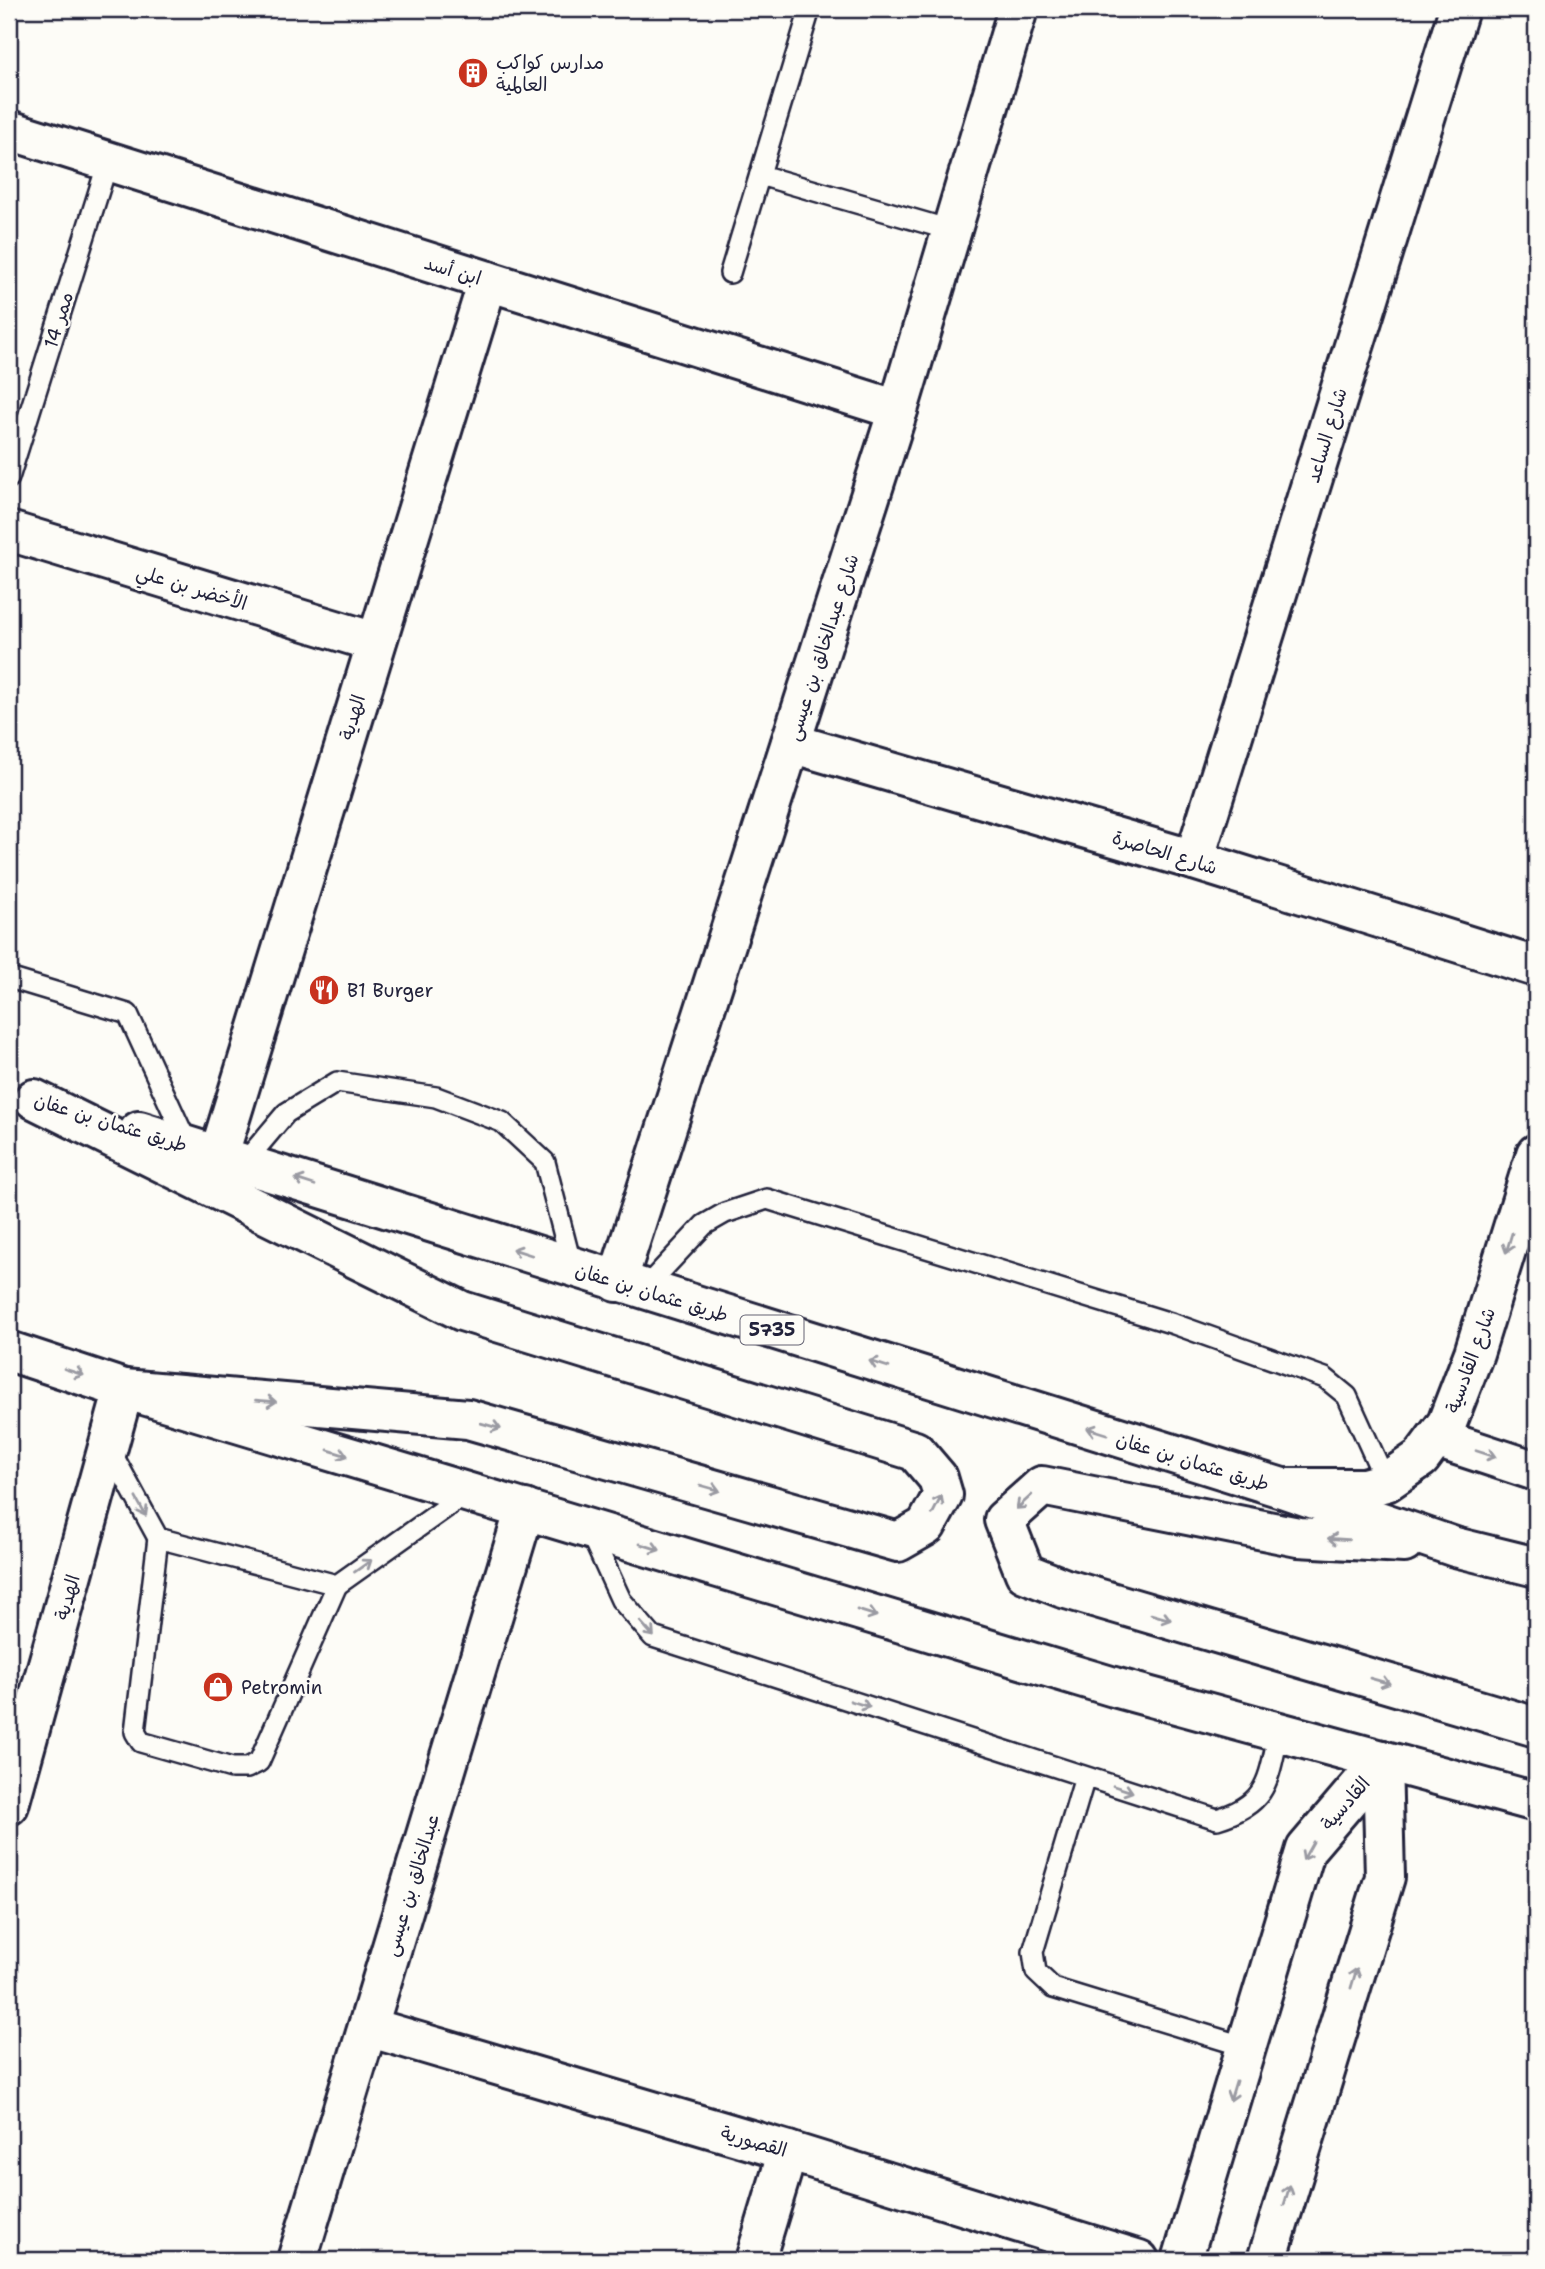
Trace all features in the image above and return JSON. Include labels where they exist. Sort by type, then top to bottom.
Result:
[{"type":"street","name":"شارع عبدالخالق بن عيسى","points":[[631,1286],[791,743],[898,410],[1018,9]]},
{"type":"street","name":"شارع الساعد","points":[[1194,860],[1459,9]]},
{"type":"street","name":"ابن أسد","points":[[9,130],[898,410]]},
{"type":"street","name":"الهدية","points":[[217,1154],[488,281]]},
{"type":"street","name":"الأخضر بن علي","points":[[9,531],[375,642]]},
{"type":"street","name":"شارع الحاصرة","points":[[791,743],[1194,860],[1536,967]]},
{"type":"street","name":"طريق عثمان بن عفان","points":[[21,1095],[1282,1488],[1455,1547],[1536,1567]]},
{"type":"street","points":[[21,1095],[462,1311],[915,1451],[938,1478],[943,1495],[926,1526],[898,1542],[468,1419],[124,1389]]},
{"type":"street","name":"شارع القادسية","points":[[1282,1488],[1364,1488],[1386,1482],[1421,1458],[1447,1423],[1475,1353],[1536,1154]]},
{"type":"street","points":[[9,1351],[124,1389],[1101,1684],[1536,1802]]},
{"type":"street","name":"الهدية","points":[[9,1805],[124,1389]]},
{"type":"street","points":[[1436,1438],[1536,1471]]},
{"type":"street","points":[[1536,1438],[1533,1450],[1536,1460]]},
{"type":"street","points":[[1455,1547],[1298,1537],[1042,1486],[1004,1520],[1025,1573],[1076,1591],[1536,1727]]},
{"type":"street","name":"عبدالخالق بن عيسى","points":[[297,2260],[525,1509]]},
{"type":"street","name":"القادسية","points":[[1182,2260],[1306,1849],[1382,1760]]},
{"type":"street","name":"القادسية","points":[[1267,2260],[1385,1877],[1382,1760]]},
{"type":"street","name":"القصورية","points":[[368,2027],[788,2151],[1139,2260]]},
{"type":"street","points":[[755,2260],[788,2151]]},
{"type":"lane","points":[[730,273],[810,9]]},
{"type":"lane","name":"ممر 14","points":[[9,478],[108,162]]},
{"type":"lane","points":[[760,175],[950,230]]},
{"type":"lane","points":[[9,978],[128,1014],[217,1154],[337,1082],[436,1097],[502,1122],[545,1162],[572,1268]]},
{"type":"lane","points":[[631,1286],[704,1225],[725,1213],[767,1199],[1174,1324],[1325,1378],[1347,1396],[1386,1482]]},
{"type":"lane","points":[[108,1447],[158,1538],[135,1732],[141,1742],[232,1768],[247,1768],[259,1762],[337,1585],[468,1492]]},
{"type":"lane","points":[[588,1529],[621,1600],[653,1637],[1217,1819],[1242,1812],[1266,1789],[1279,1732]]},
{"type":"lane","points":[[158,1538],[337,1585]]},
{"type":"lane","points":[[1085,1777],[1033,1952],[1036,1972],[1053,1988],[1246,2047]]},
{"type":"place","name":"مدارس كواكب العالمية","points":[[473,73]]},
{"type":"place","name":"B1 Burger","points":[[324,990]]},
{"type":"place","name":"Petromin","points":[[218,1687]]}]
